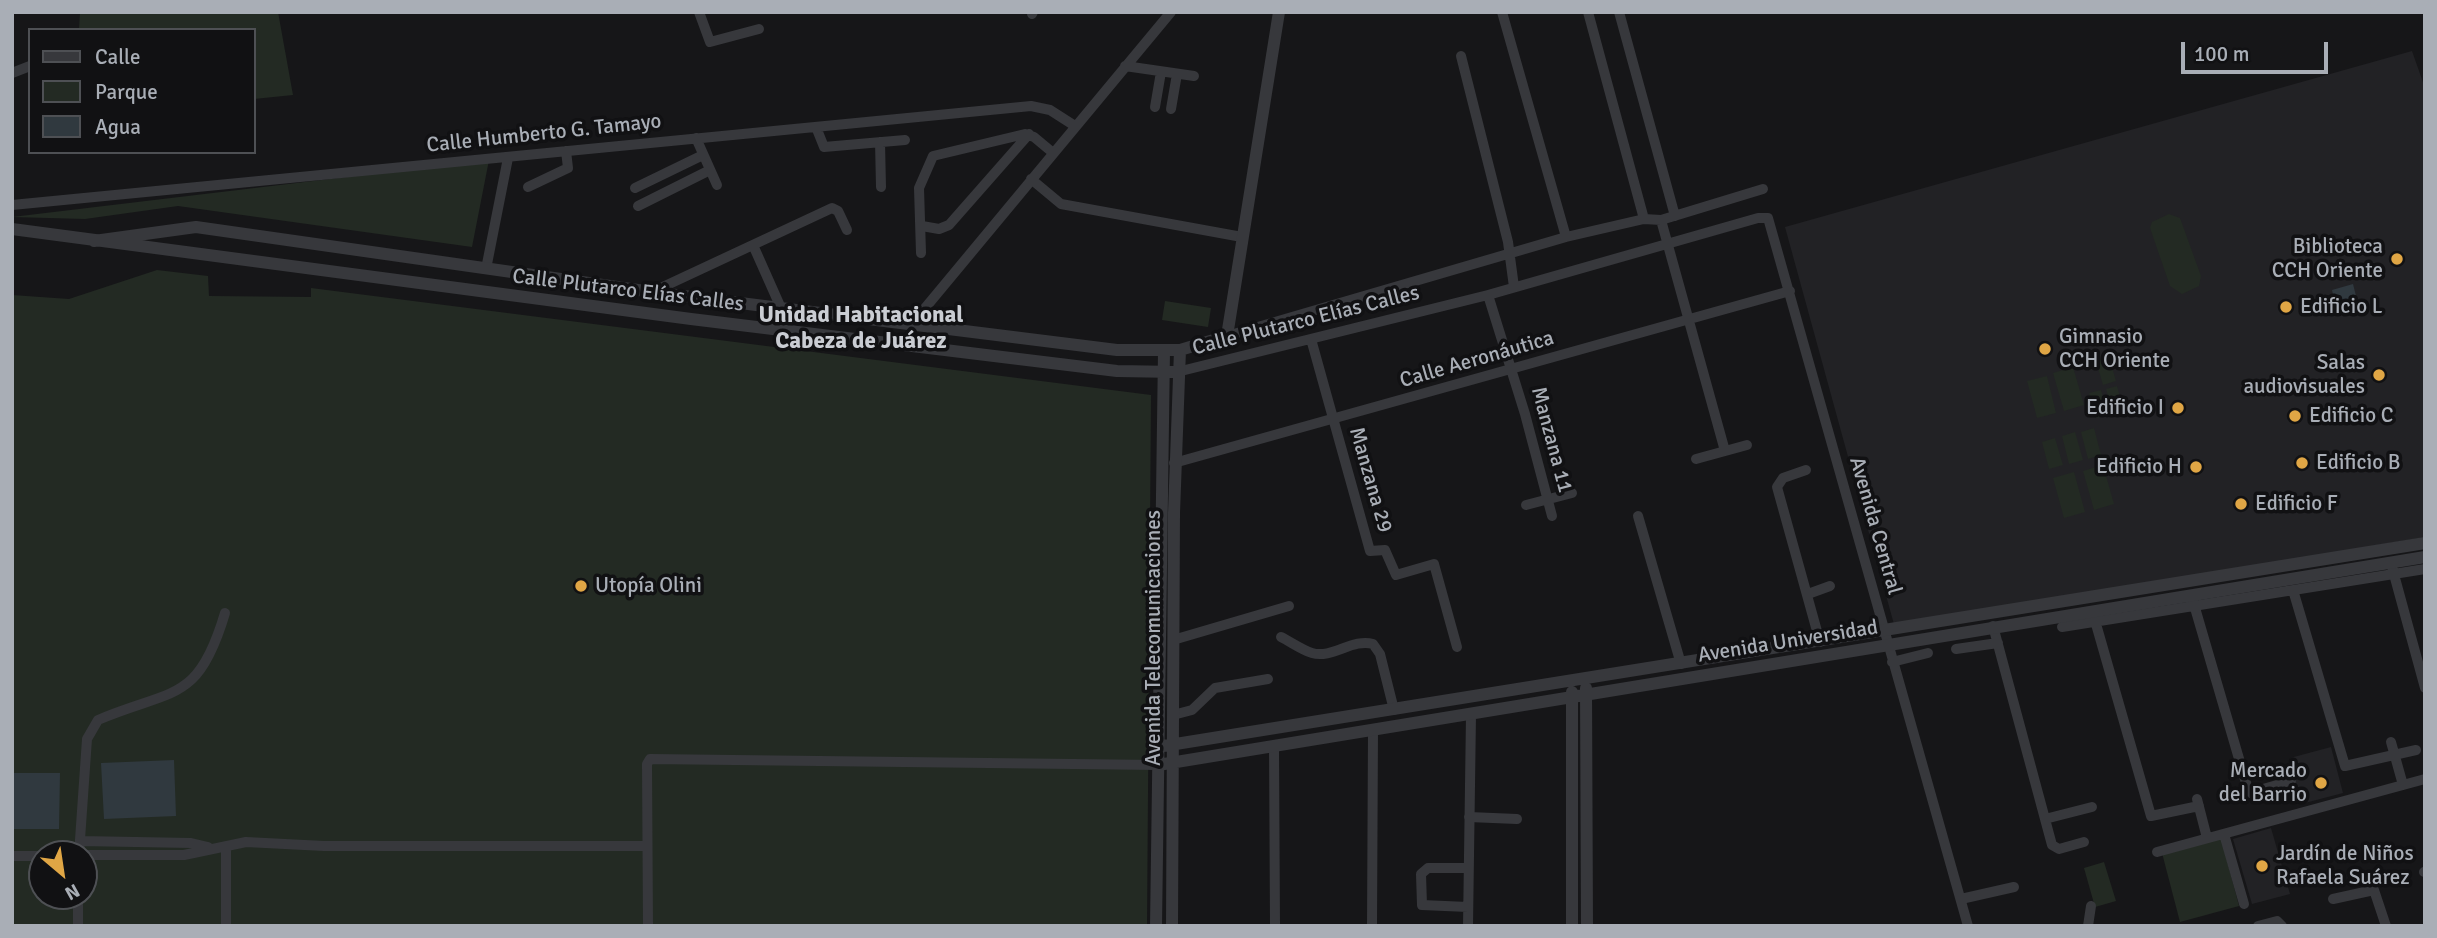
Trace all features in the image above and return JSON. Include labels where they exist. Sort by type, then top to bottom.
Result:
[{"type":"street","points":[[699,12],[710,42],[759,29]]},
{"type":"street","points":[[911,325],[1171,12]]},
{"type":"street","points":[[1227,336],[1279,12]]},
{"type":"street","points":[[1502,12],[1566,237]]},
{"type":"street","points":[[1588,12],[1644,219]]},
{"type":"street","points":[[1619,12],[1675,216]]},
{"type":"street","points":[[1461,56],[1509,255],[1514,287]]},
{"type":"street","points":[[1125,66],[1194,76]]},
{"type":"street","points":[[1155,107],[1161,72]]},
{"type":"street","points":[[1171,109],[1177,74]]},
{"type":"street","name":"Calle Humberto G. Tamayo","points":[[12,205],[1031,106],[1050,110],[1075,126]]},
{"type":"street","points":[[816,127],[824,146],[905,140]]},
{"type":"street","points":[[1029,134],[1052,152]]},
{"type":"street","points":[[921,253],[919,188],[933,156],[1029,134]]},
{"type":"street","points":[[922,226],[939,229],[948,225],[1029,134]]},
{"type":"street","points":[[696,138],[717,185]]},
{"type":"street","points":[[880,142],[881,187]]},
{"type":"street","points":[[528,187],[568,168],[566,151]]},
{"type":"street","points":[[635,188],[703,155]]},
{"type":"street","points":[[486,269],[508,158]]},
{"type":"street","points":[[638,205],[710,170]]},
{"type":"street","points":[[1031,179],[1060,204],[1241,237]]},
{"type":"street","name":"Calle Plutarco Elías Calles","points":[[94,241],[196,227],[652,292],[1117,350],[1164,351],[1180,350],[1566,237],[1644,219],[1661,220],[1763,188]]},
{"type":"street","points":[[652,292],[832,208],[838,211],[847,230]]},
{"type":"street","name":"Calle Plutarco Elías Calles","points":[[12,229],[691,319],[1117,371],[1177,373],[1488,295],[1758,218],[1768,218]]},
{"type":"street","name":"Avenida Central","points":[[1768,218],[1968,926]]},
{"type":"street","points":[[1661,220],[1725,451]]},
{"type":"street","points":[[753,245],[781,308]]},
{"type":"street","name":"Calle Aeronáutica","points":[[1174,463],[1790,290]]},
{"type":"street","name":"Manzana 11","points":[[1488,295],[1552,516]]},
{"type":"street","points":[[691,319],[694,297]]},
{"type":"street","name":"Manzana 29","points":[[1311,339],[1370,551],[1385,550],[1396,575],[1434,564],[1457,647]]},
{"type":"street","name":"Avenida Telecomunicaciones","points":[[1172,926],[1174,463],[1180,350]]},
{"type":"street","name":"Avenida Telecomunicaciones","points":[[1156,926],[1164,351]]},
{"type":"street","points":[[1696,459],[1747,445]]},
{"type":"street","points":[[1806,470],[1780,479],[1777,487],[1820,642]]},
{"type":"street","points":[[1526,505],[1572,493]]},
{"type":"street","points":[[1638,516],[1681,664]]},
{"type":"street","name":"Avenida Universidad","points":[[1157,747],[1884,632],[2171,591],[2425,543]]},
{"type":"street","name":"Avenida Universidad","points":[[1158,765],[1993,626],[2094,616],[2171,591],[2193,600],[2392,568],[2425,557]]},
{"type":"street","points":[[2062,627],[2094,616],[2193,600],[2293,590],[2392,568],[2425,569]]},
{"type":"street","points":[[2392,568],[2425,688]]},
{"type":"street","points":[[1808,594],[1830,586]]},
{"type":"street","points":[[2293,590],[2345,766],[2416,750]]},
{"type":"street","points":[[2193,600],[2249,793],[2291,781]]},
{"type":"street","points":[[1173,640],[1289,606]]},
{"type":"street","points":[[80,840],[87,739],[91,728],[107,716],[171,695],[187,685],[206,663],[225,613]]},
{"type":"street","points":[[2094,616],[2151,817],[2198,802],[2207,838]]},
{"type":"street","points":[[1993,626],[2052,845],[2056,849],[2084,842]]},
{"type":"street","points":[[1281,637],[1313,653],[1322,654],[1361,643],[1373,644],[1380,654],[1394,710]]},
{"type":"street","points":[[1956,649],[1998,643]]},
{"type":"street","points":[[1892,662],[1928,653]]},
{"type":"street","points":[[1173,715],[1192,710],[1215,688],[1268,679]]},
{"type":"street","points":[[1586,679],[1587,926]]},
{"type":"street","points":[[1572,681],[1572,926]]},
{"type":"street","points":[[1468,926],[1471,715]]},
{"type":"street","points":[[1372,926],[1373,730]]},
{"type":"street","points":[[2390,742],[2403,785]]},
{"type":"street","points":[[1274,746],[1275,926]]},
{"type":"street","points":[[648,926],[647,764],[652,758],[1158,765]]},
{"type":"street","points":[[2157,852],[2425,779]]},
{"type":"street","points":[[2045,819],[2092,807]]},
{"type":"street","points":[[1469,817],[1517,819]]},
{"type":"street","points":[[2224,834],[2244,904]]},
{"type":"street","points":[[98,841],[191,842],[212,849]]},
{"type":"street","points":[[98,855],[184,855],[246,842],[324,846],[647,846]]},
{"type":"street","points":[[226,847],[226,926]]},
{"type":"street","points":[[1468,868],[1428,868],[1421,874],[1422,905],[1468,907]]},
{"type":"street","points":[[1961,899],[2014,887]]},
{"type":"street","points":[[2333,899],[2374,890],[2386,926]]},
{"type":"street","points":[[2088,926],[2091,906]]},
{"type":"street","points":[[2258,926],[2277,921],[2282,926]]},
{"type":"shaded area","points":[[2412,51],[2425,88],[2425,537],[1895,628],[1785,227]]},
{"type":"shaded area","points":[[2331,747],[2343,793],[2301,804],[2290,758]]},
{"type":"shaded area","name":"Jardín de Niños Rafaela Suárez","points":[[2271,828],[2290,894],[2252,904],[2233,839]]},
{"type":"green space","points":[[80,12],[278,12],[293,95],[256,99],[256,28],[79,28]]},
{"type":"green space","points":[[489,160],[472,247],[178,206],[85,219],[12,217]]},
{"type":"green space","points":[[2169,214],[2180,218],[2201,276],[2199,286],[2182,294],[2170,286],[2150,228],[2152,222]]},
{"type":"green space","name":"Utopía Olini","points":[[157,270],[208,276],[209,296],[311,297],[311,288],[1151,395],[1147,926],[12,926],[12,295],[69,299]]},
{"type":"green space","points":[[1165,301],[1211,308],[1208,327],[1162,320]]},
{"type":"green space","points":[[2109,357],[2116,381],[2103,385],[2096,361]]},
{"type":"green space","points":[[2073,367],[2084,405],[2064,411],[2053,373]]},
{"type":"green space","points":[[2047,376],[2056,413],[2037,418],[2027,381]]},
{"type":"green space","points":[[2117,386],[2124,411],[2113,414],[2106,389]]},
{"type":"green space","points":[[2101,390],[2108,415],[2096,418],[2089,393]]},
{"type":"green space","points":[[2094,428],[2101,455],[2088,459],[2081,432]]},
{"type":"green space","points":[[2075,432],[2083,460],[2069,464],[2062,436]]},
{"type":"green space","points":[[2055,438],[2063,465],[2049,469],[2042,442]]},
{"type":"green space","points":[[2103,465],[2114,504],[2094,510],[2083,471]]},
{"type":"green space","points":[[2074,472],[2085,512],[2064,518],[2053,478]]},
{"type":"green space","points":[[2221,838],[2239,906],[2180,922],[2162,853]]},
{"type":"green space","points":[[2104,862],[2116,901],[2095,907],[2084,868]]},
{"type":"water","points":[[2353,284],[2358,304],[2336,309],[2332,290]]},
{"type":"water","points":[[174,760],[176,816],[104,819],[101,763]]},
{"type":"water","points":[[12,773],[60,773],[59,829],[12,829]]},
{"type":"place","name":"Biblioteca CCH Oriente","points":[[2397,259]]},
{"type":"place","name":"Edificio L","points":[[2286,307]]},
{"type":"place","name":"Gimnasio CCH Oriente","points":[[2045,349]]},
{"type":"place","name":"Salas audiovisuales","points":[[2379,375]]},
{"type":"place","name":"Edificio I","points":[[2178,408]]},
{"type":"place","name":"Edificio C","points":[[2295,416]]},
{"type":"place","name":"Edificio B","points":[[2302,463]]},
{"type":"place","name":"Edificio H","points":[[2196,467]]},
{"type":"place","name":"Edificio F","points":[[2241,504]]},
{"type":"place","name":"Utopía Olini","points":[[581,586]]},
{"type":"place","name":"Mercado del Barrio","points":[[2321,783]]},
{"type":"place","name":"Jardín de Niños Rafaela Suárez","points":[[2262,866]]},
{"type":"district","name":"Unidad Habitacional Cabeza de Juárez","points":[[861,329]]}]
